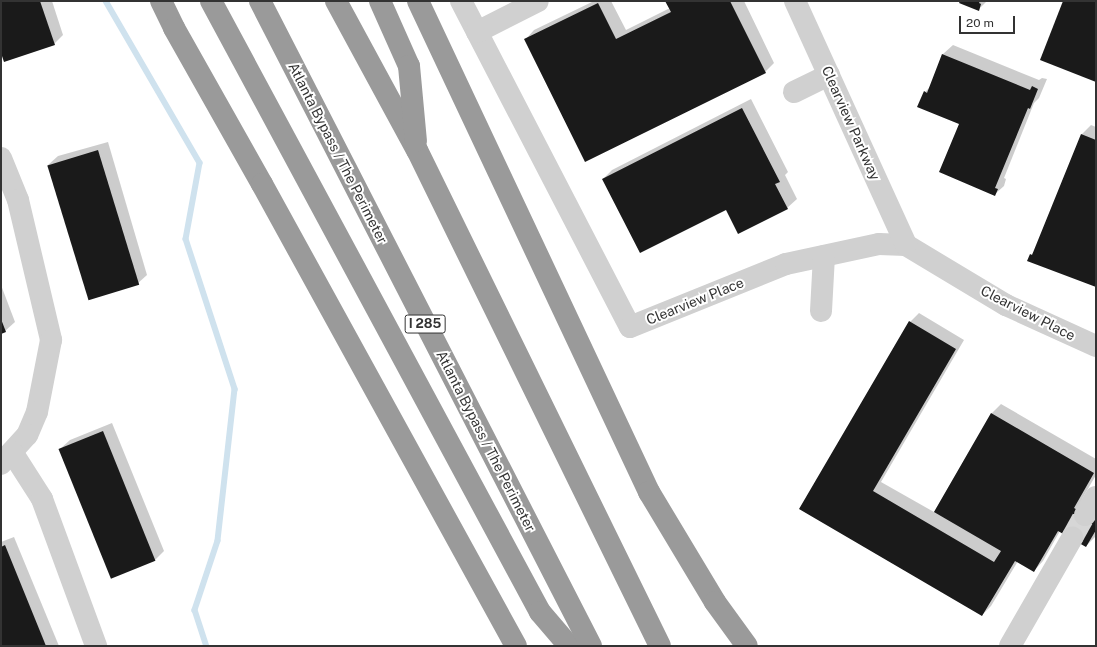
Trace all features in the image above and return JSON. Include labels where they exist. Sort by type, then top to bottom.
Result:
[{"type":"highway","points":[[161,1],[174,28],[266,191],[516,646]]},
{"type":"highway","points":[[211,1],[540,612],[569,646]]},
{"type":"highway","name":"Atlanta Bypass / The Perimeter","points":[[260,1],[591,646]]},
{"type":"highway","points":[[336,1],[417,150],[660,646]]},
{"type":"highway","points":[[380,1],[409,66],[417,150]]},
{"type":"highway","points":[[418,1],[649,492],[715,602],[747,646]]},
{"type":"street","name":"Clearview Place","points":[[461,1],[630,327],[786,264],[879,244],[906,245],[1006,305],[1096,346]]},
{"type":"street","points":[[477,32],[538,1]]},
{"type":"street","name":"Clearview Parkway","points":[[795,1],[906,245]]},
{"type":"street","points":[[794,92],[829,75]]},
{"type":"street","points":[[1,158],[18,200],[52,340],[37,412],[27,435],[6,458],[42,500],[96,646]]},
{"type":"street","points":[[821,311],[824,256]]},
{"type":"street","points":[[1010,646],[1072,538]]},
{"type":"building","points":[[1,1],[40,1],[55,45],[4,62],[1,53]]},
{"type":"building","points":[[665,1],[730,1],[766,73],[585,162],[524,39],[598,3],[616,39],[671,12]]},
{"type":"building","points":[[960,1],[980,1],[979,3],[981,4],[979,11],[959,3]]},
{"type":"building","points":[[1063,1],[1096,1],[1096,82],[1040,60]]},
{"type":"building","points":[[942,54],[1030,90],[1032,86],[1038,89],[1030,109],[1028,108],[995,188],[998,189],[995,196],[939,172],[959,124],[917,107],[924,91],[927,93]]},
{"type":"building","points":[[742,108],[780,182],[775,184],[788,209],[738,234],[726,210],[640,253],[602,179]]},
{"type":"building","points":[[1081,134],[1096,140],[1096,287],[1027,261],[1030,254],[1032,255]]},
{"type":"building","points":[[98,150],[139,285],[89,300],[47,165]]},
{"type":"building","points":[[1,319],[6,332],[1,334]]},
{"type":"building","points":[[909,321],[956,349],[873,491],[994,562],[1001,551],[934,512],[991,413],[1094,473],[1074,508],[1096,521],[1096,530],[1086,547],[1058,531],[1034,572],[1015,561],[982,616],[799,509]]},
{"type":"building","points":[[103,431],[155,561],[111,579],[58,449]]},
{"type":"building","points":[[5,545],[46,646],[1,646],[1,547]]},
{"type":"waterway","points":[[106,1],[200,163],[186,239],[235,389],[218,541],[195,610],[207,646]]},
{"type":"tunnel","points":[[1072,538],[1085,515]]}]
